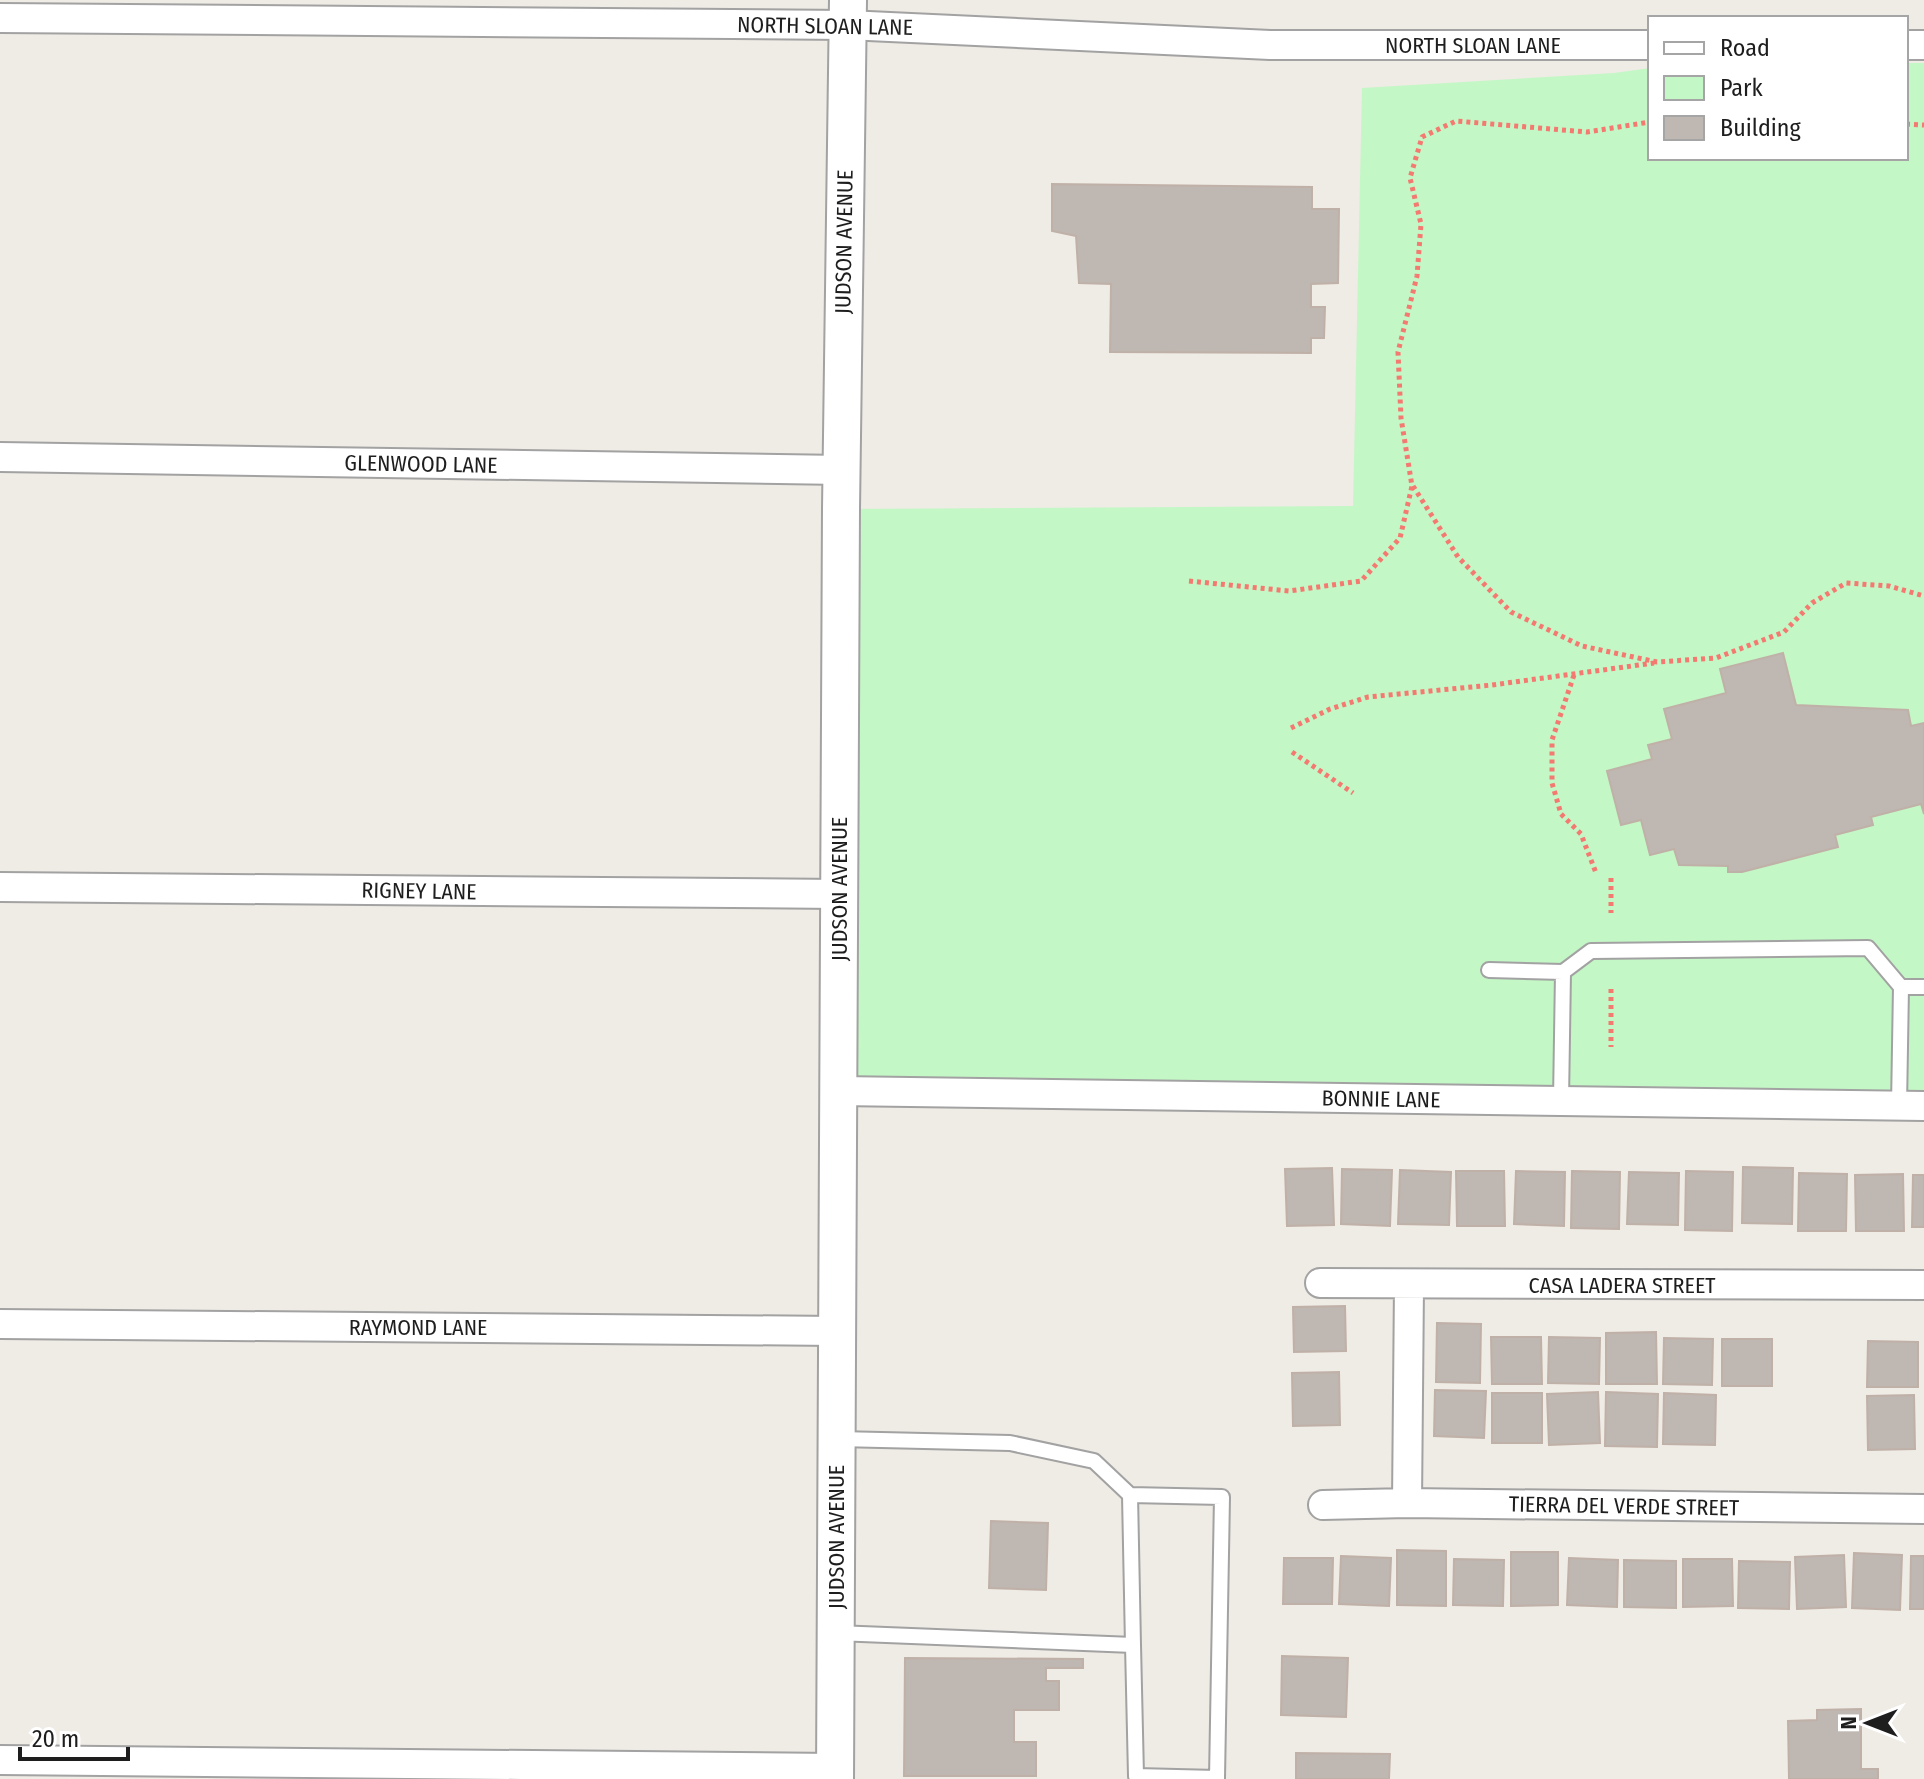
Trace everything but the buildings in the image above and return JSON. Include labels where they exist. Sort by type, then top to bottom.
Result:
[{"type":"street","name":"NORTH SLOAN LANE","points":[[0,18],[847,12],[1270,45],[1648,45]]},
{"type":"street","name":"JUDSON AVENUE","points":[[835,1774],[847,12]]},
{"type":"street","name":"GLENWOOD LANE","points":[[0,457],[842,470]]},
{"type":"street","name":"RIGNEY LANE","points":[[0,887],[839,894]]},
{"type":"street","name":"BONNIE LANE","points":[[838,1091],[1911,1106]]},
{"type":"street","name":"CASA LADERA STREET","points":[[1320,1283],[1924,1285]]},
{"type":"street","points":[[1407,1503],[1409,1285]]},
{"type":"street","name":"RAYMOND LANE","points":[[0,1324],[837,1331]]},
{"type":"street","name":"TIERRA DEL VERDE STREET","points":[[1323,1505],[1407,1503],[1924,1509]]},
{"type":"street","points":[[0,1760],[835,1774]]},
{"type":"lane","points":[[1489,970],[1563,972],[1591,951],[1868,948],[1901,987],[1911,1106]]},
{"type":"lane","points":[[1561,1101],[1563,972]]},
{"type":"lane","points":[[1901,987],[1924,987]]},
{"type":"lane","points":[[836,1439],[1010,1443],[1094,1461],[1130,1495],[1222,1497],[1217,1778],[1136,1776],[1130,1495]]},
{"type":"lane","points":[[836,1633],[1133,1645]]},
{"type":"path","points":[[1189,581],[1289,591],[1361,581],[1400,538],[1412,486],[1401,418],[1398,352],[1417,276],[1421,224],[1410,178],[1422,137],[1456,121],[1587,132],[1648,122]]},
{"type":"path","points":[[1412,486],[1458,557],[1511,612],[1582,646],[1657,662]]},
{"type":"path","points":[[1291,728],[1330,709],[1368,697],[1574,675],[1657,662],[1716,658],[1784,632],[1812,603],[1846,583],[1889,586],[1924,596]]},
{"type":"path","points":[[1574,675],[1552,740],[1552,783],[1561,814],[1581,834],[1596,873]]},
{"type":"path","points":[[1292,752],[1353,793]]},
{"type":"path","points":[[1611,878],[1611,913]]},
{"type":"path","points":[[1611,989],[1611,1047]]},
{"type":"green space","points":[[1908,63],[1924,63],[1924,1094],[838,1091],[841,509],[1353,506],[1362,88],[1648,68],[1648,160],[1908,160]]}]
